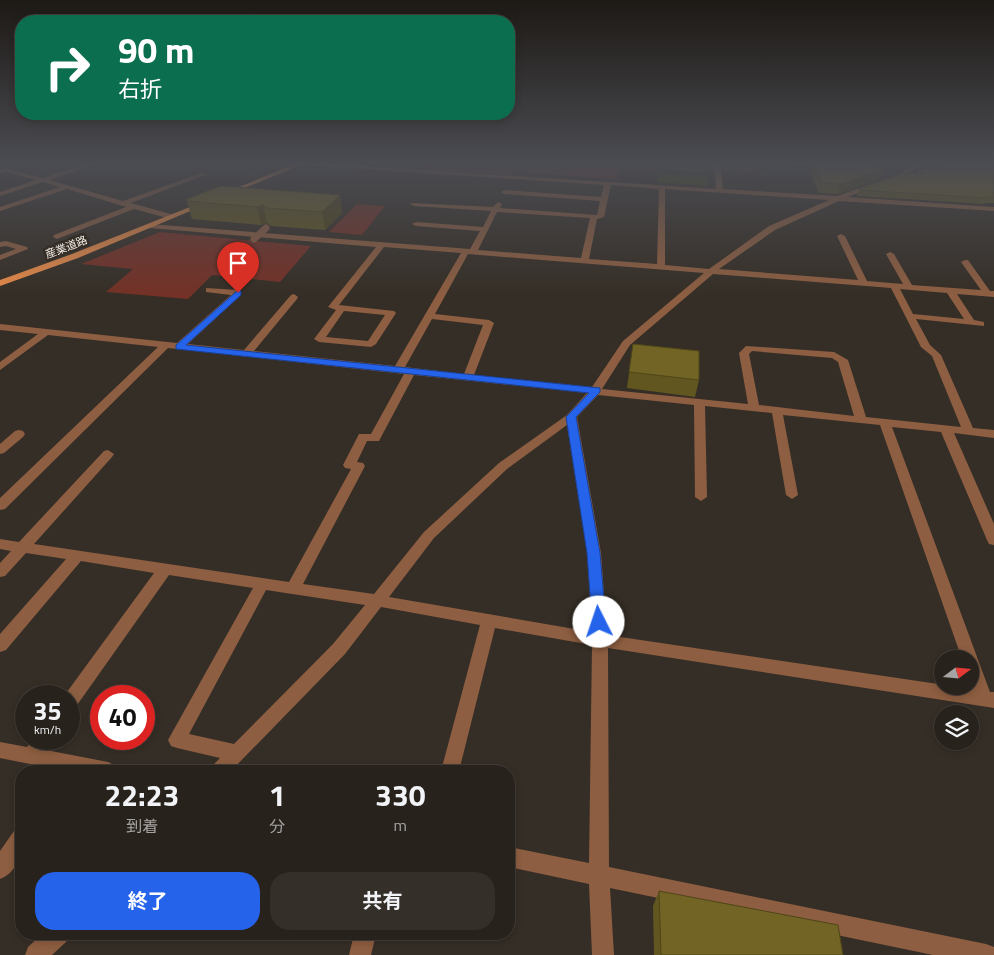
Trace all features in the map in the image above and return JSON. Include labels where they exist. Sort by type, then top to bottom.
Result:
[{"type":"main road","name":"産業道路","points":[[0,283],[75,256],[195,207]]},
{"type":"street","points":[[57,237],[133,207]]},
{"type":"street","points":[[136,207],[171,217]]},
{"type":"street","points":[[456,207],[600,217],[602,207]]},
{"type":"street","points":[[661,268],[662,207]]},
{"type":"street","points":[[225,765],[339,649],[429,534],[503,466],[571,417],[596,390],[626,343],[710,272],[772,228],[820,207]]},
{"type":"street","points":[[960,207],[994,209]]},
{"type":"street","points":[[398,370],[428,316],[485,229],[495,209]]},
{"type":"street","points":[[584,262],[594,216]]},
{"type":"street","points":[[416,224],[485,229]]},
{"type":"street","points":[[150,226],[991,294]]},
{"type":"street","points":[[254,239],[266,228]]},
{"type":"street","points":[[842,236],[864,284]]},
{"type":"street","points":[[0,245],[6,242],[24,249],[0,258]]},
{"type":"street","points":[[342,308],[319,339],[371,344],[391,313],[333,307],[382,244]]},
{"type":"street","points":[[890,254],[909,287]]},
{"type":"street","points":[[965,262],[991,294]]},
{"type":"street","points":[[894,286],[926,347],[936,355],[968,431]]},
{"type":"street","points":[[179,347],[238,293],[209,290]]},
{"type":"street","points":[[910,316],[976,323],[950,290]]},
{"type":"street","points":[[246,354],[294,297]]},
{"type":"street","points":[[428,316],[489,323],[468,377]]},
{"type":"street","points":[[0,328],[596,390],[994,434]]},
{"type":"street","points":[[0,367],[45,333]]},
{"type":"street","points":[[0,506],[166,346]]},
{"type":"street","points":[[754,408],[744,352],[750,348],[834,355],[843,360],[860,419]]},
{"type":"street","points":[[293,588],[360,466],[349,465],[363,437],[375,438],[411,371]]},
{"type":"street","points":[[699,402],[701,497]]},
{"type":"street","points":[[777,410],[792,495]]},
{"type":"street","points":[[571,417],[594,553],[600,640],[599,877],[603,955]]},
{"type":"street","points":[[0,544],[378,601],[600,640],[989,699],[885,422]]},
{"type":"street","points":[[946,429],[994,540]]},
{"type":"street","points":[[0,450],[19,434]]},
{"type":"street","points":[[0,572],[108,454]]},
{"type":"street","points":[[0,645],[77,556]]},
{"type":"street","points":[[80,688],[165,569]]},
{"type":"street","points":[[237,753],[177,740],[262,584]]},
{"type":"street","points":[[452,765],[489,620]]},
{"type":"street","points":[[0,750],[31,756],[59,765]]},
{"type":"street","points":[[31,756],[35,750]]},
{"type":"street","points":[[0,869],[15,847]]},
{"type":"street","points":[[515,858],[986,955]]},
{"type":"street","points":[[36,955],[52,940]]},
{"type":"street","points":[[360,955],[364,940]]},
{"type":"shaded area","points":[[354,207],[385,207],[362,235],[329,232]]},
{"type":"shaded area","points":[[160,232],[311,246],[280,282],[212,275],[188,299],[106,292],[133,269],[81,264]]},
{"type":"building","points":[[265,207],[328,207],[322,212]]},
{"type":"building","points":[[633,344],[699,351],[699,380],[629,372]]},
{"type":"building","points":[[659,891],[838,925],[843,955],[661,955]]},
{"type":"route","points":[[238,293],[179,347],[596,390],[571,417],[594,553],[599,622]]}]
